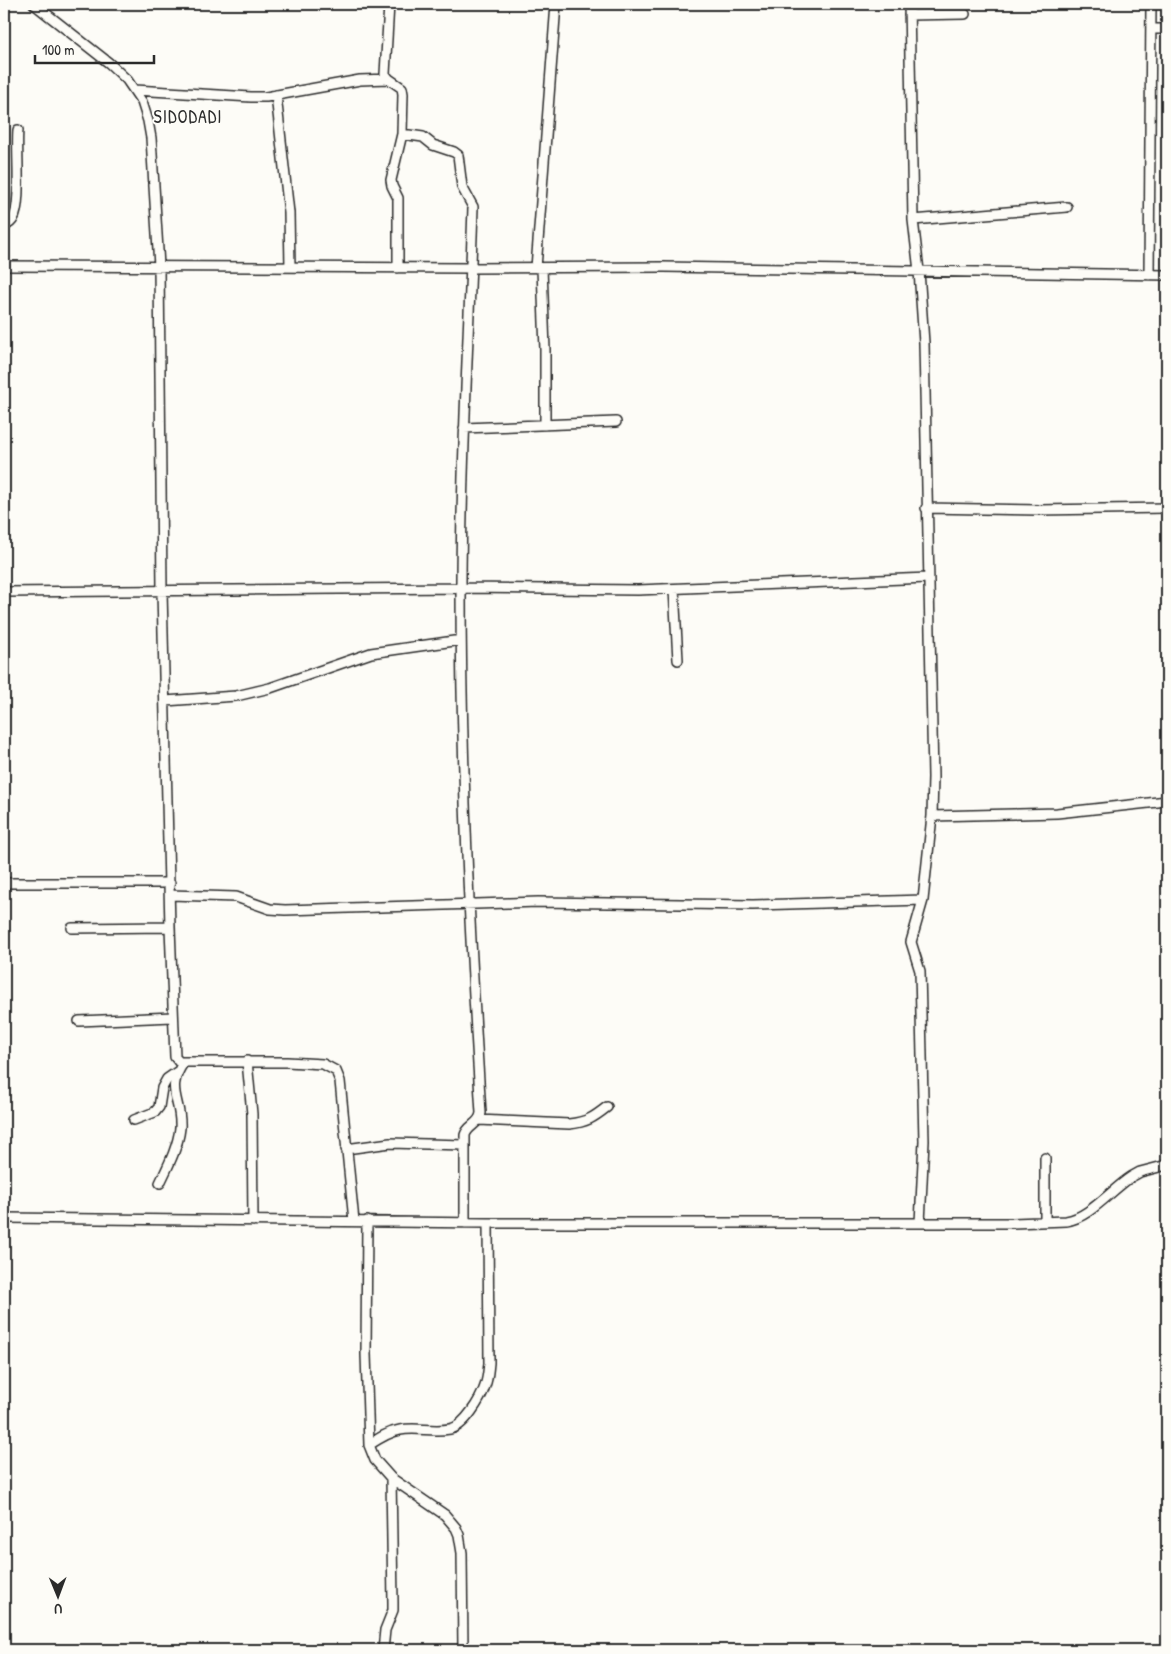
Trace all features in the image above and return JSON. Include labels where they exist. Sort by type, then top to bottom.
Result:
[{"type":"street","points":[[34,4],[127,80],[142,102],[151,138],[158,266],[162,591],[172,1017],[175,1057],[179,1062],[247,1061],[323,1064],[336,1071],[340,1081],[354,1222]]},
{"type":"street","points":[[389,4],[384,68],[385,74],[402,88],[403,94],[402,134],[391,180],[398,198],[398,268]]},
{"type":"street","points":[[545,425],[545,350],[539,268],[556,4]]},
{"type":"street","points":[[909,4],[913,220],[924,342],[933,777],[932,816],[923,900],[911,942],[920,971],[924,1141],[920,1223]]},
{"type":"street","points":[[1149,275],[1151,4]]},
{"type":"street","points":[[908,15],[965,14]]},
{"type":"street","points":[[1151,30],[1167,29]]},
{"type":"street","points":[[135,90],[238,97],[276,95],[360,80],[389,79]]},
{"type":"street","points":[[276,95],[289,213],[290,268]]},
{"type":"street","points":[[4,226],[13,219],[17,204],[18,130]]},
{"type":"street","points":[[402,134],[423,137],[433,145],[458,155],[462,188],[473,207],[464,428],[461,640],[462,746],[468,904],[480,1120]]},
{"type":"street","points":[[913,220],[1067,207]]},
{"type":"street","points":[[4,266],[290,268],[664,267],[1167,275]]},
{"type":"street","points":[[464,428],[616,422]]},
{"type":"street","points":[[926,508],[1039,510],[1167,508]]},
{"type":"street","points":[[4,592],[461,588],[634,590],[928,578]]},
{"type":"street","points":[[674,589],[678,660]]},
{"type":"street","points":[[165,701],[236,696],[270,688],[371,653],[461,640]]},
{"type":"street","points":[[932,816],[1057,813],[1167,801]]},
{"type":"street","points":[[4,883],[170,883]]},
{"type":"street","points":[[170,895],[236,897],[270,909],[285,910],[536,902],[753,905],[923,900]]},
{"type":"street","points":[[72,928],[170,927]]},
{"type":"street","points":[[79,1021],[172,1017]]},
{"type":"street","points":[[247,1061],[252,1114],[253,1221]]},
{"type":"street","points":[[160,1183],[174,1152],[180,1129],[173,1083],[177,1072],[184,1062]]},
{"type":"street","points":[[134,1120],[155,1112],[159,1107],[162,1088],[167,1079],[177,1072]]},
{"type":"street","points":[[466,1222],[464,1145],[466,1131],[480,1120],[569,1124],[584,1122],[594,1118],[608,1107]]},
{"type":"street","points":[[346,1149],[390,1143],[464,1145]]},
{"type":"street","points":[[1045,1158],[1045,1221]]},
{"type":"street","points":[[4,1218],[488,1223],[1013,1223],[1066,1221],[1078,1218],[1131,1176],[1167,1165]]},
{"type":"street","points":[[367,1222],[366,1354],[369,1445],[375,1460],[391,1478],[445,1515],[459,1534],[462,1553],[463,1650]]},
{"type":"street","points":[[369,1445],[386,1434],[401,1429],[445,1430],[456,1427],[464,1421],[481,1394],[487,1377],[489,1363],[488,1223]]},
{"type":"street","points":[[383,1650],[385,1630],[394,1602],[391,1478]]},
{"type":"district","name":"SIDODADI","points":[[188,117]]}]
